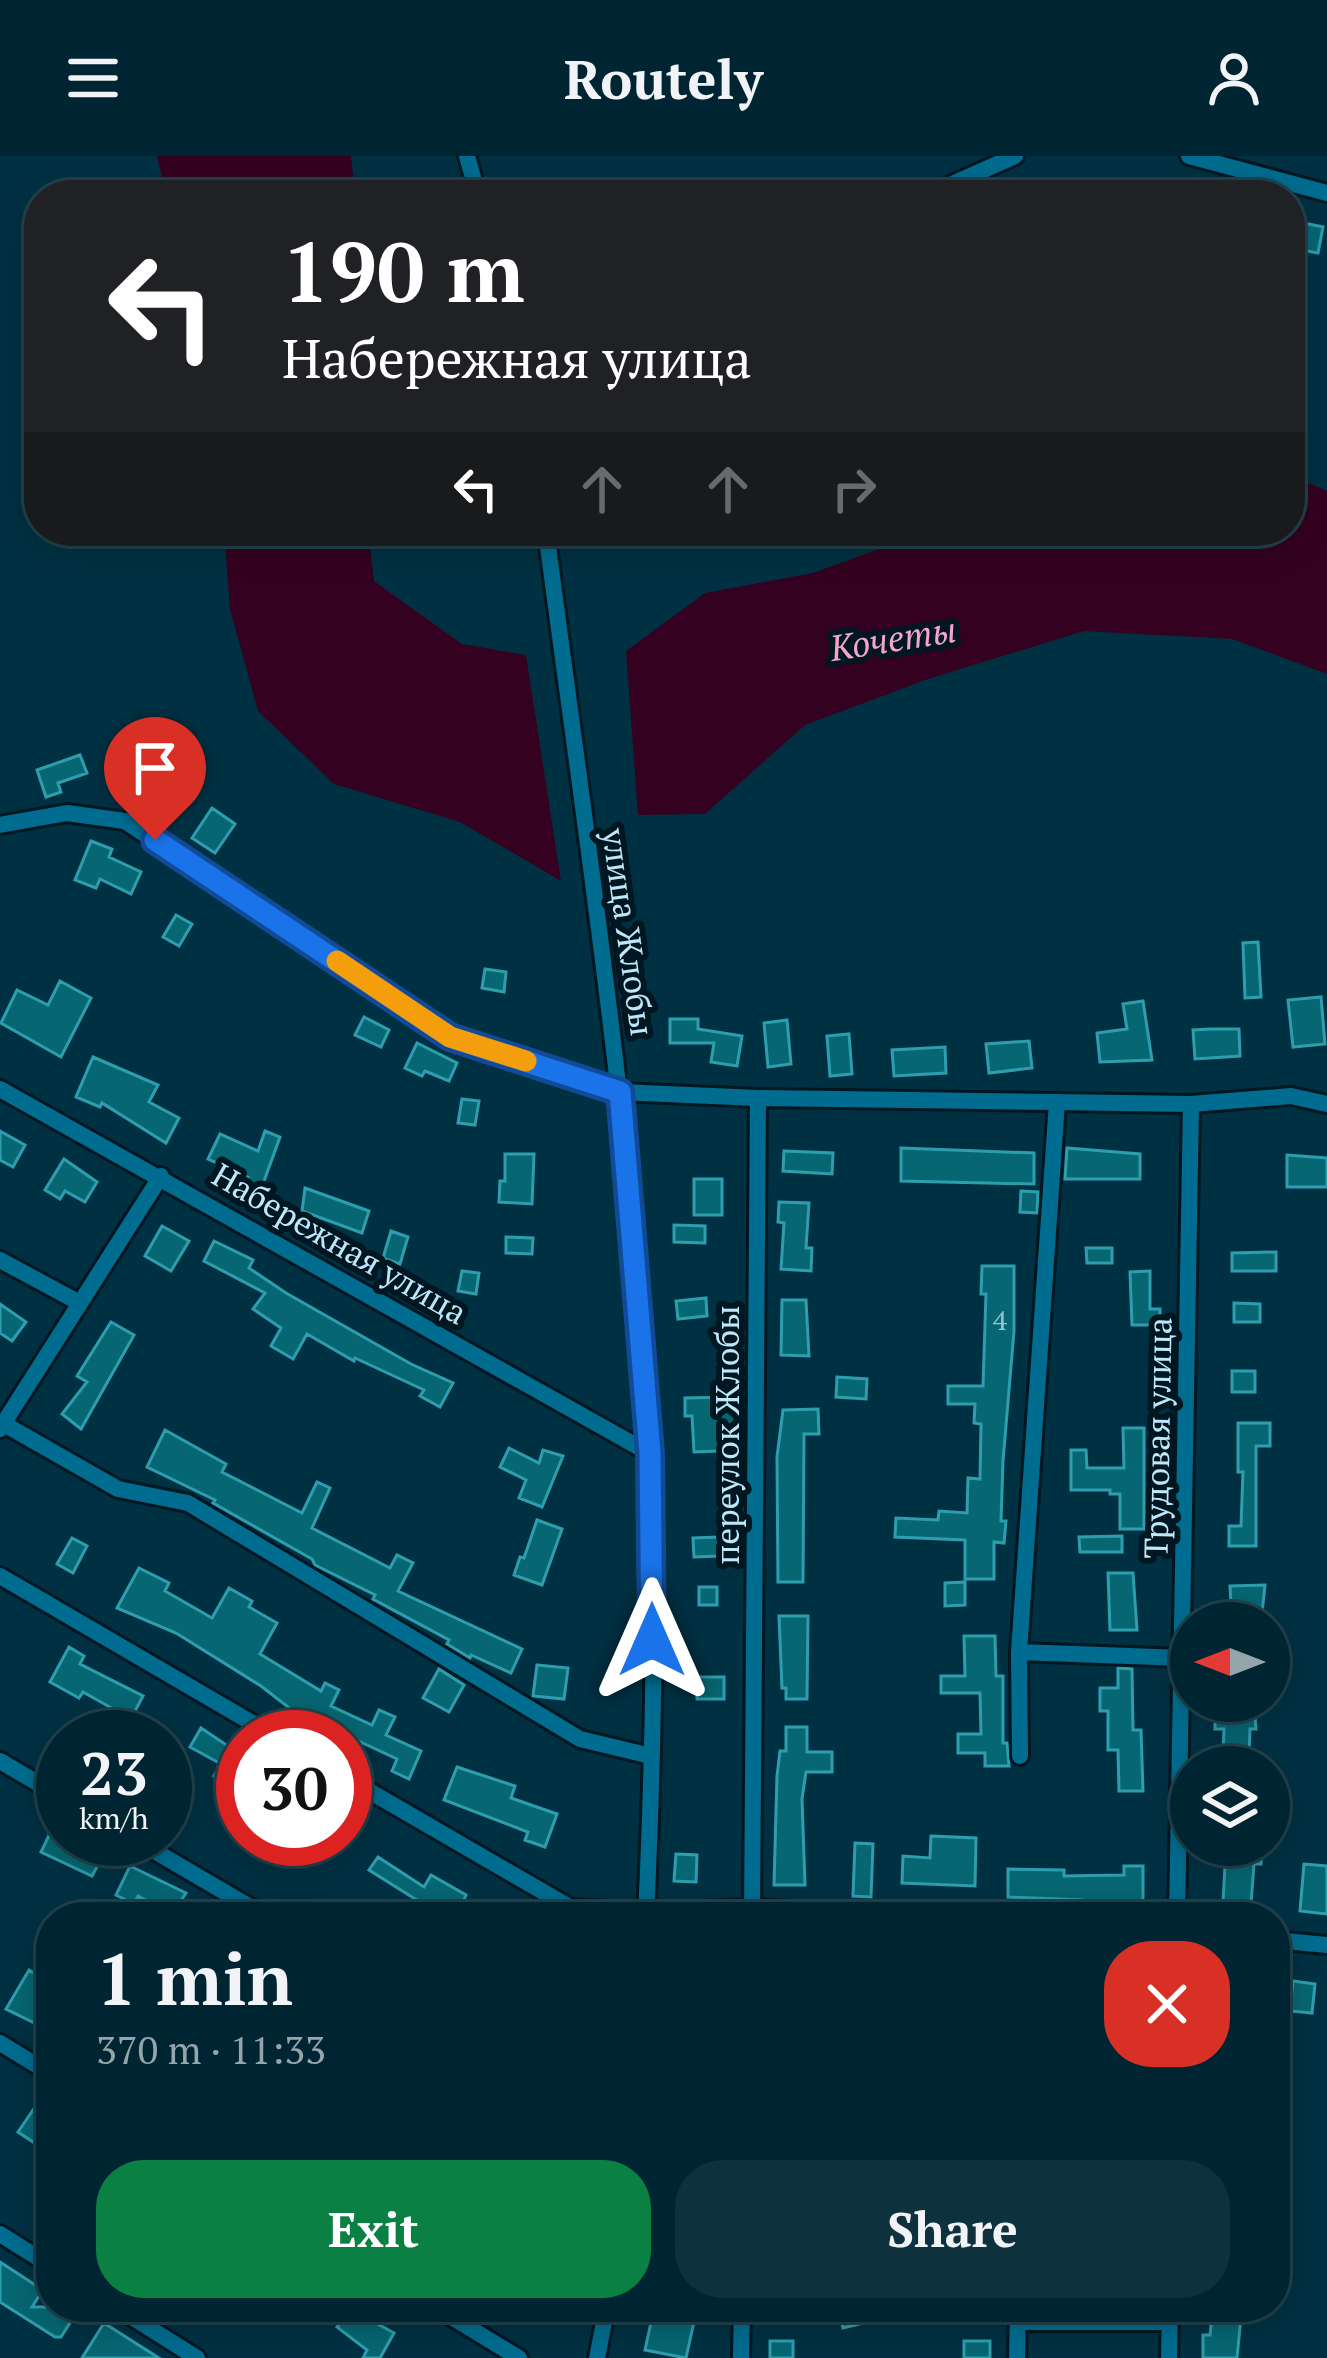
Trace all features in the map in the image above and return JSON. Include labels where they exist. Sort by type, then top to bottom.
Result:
[{"type":"street","points":[[959,180],[1015,156]]},
{"type":"street","points":[[1190,156],[1279,180]]},
{"type":"street","name":"улица Жлобы","points":[[548,546],[620,1092],[650,1453],[646,1902]]},
{"type":"street","points":[[0,825],[67,813],[124,821],[450,1037],[620,1092],[1191,1104],[1291,1096],[1327,1104]]},
{"type":"street","name":"Набережная улица","points":[[0,1088],[650,1453]]},
{"type":"street","name":"переулок Жлобы","points":[[752,1902],[758,1098]]},
{"type":"street","points":[[1020,1756],[1019,1652],[1057,1102]]},
{"type":"street","name":"Трудовая улица","points":[[1185,1602],[1191,1104]]},
{"type":"street","points":[[161,1176],[2,1426],[118,1490],[188,1503],[580,1739],[651,1756]]},
{"type":"street","points":[[0,1260],[79,1302]]},
{"type":"street","points":[[0,1576],[230,1710]]},
{"type":"street","points":[[1019,1652],[1170,1657]]},
{"type":"street","name":"Трудовая улица","points":[[1177,1902],[1182,1722]]},
{"type":"street","points":[[0,1761],[36,1782]]},
{"type":"street","points":[[372,1793],[561,1902]]},
{"type":"street","points":[[180,1866],[241,1902]]},
{"type":"street","points":[[1290,1941],[1327,1945]]},
{"type":"street","points":[[0,2043],[36,2065]]},
{"type":"street","points":[[0,2234],[36,2257]]},
{"type":"street","points":[[140,2322],[197,2358]]},
{"type":"street","points":[[460,2322],[519,2358]]},
{"type":"street","points":[[597,2358],[604,2322]]},
{"type":"street","points":[[741,2358],[742,2322]]},
{"type":"street","points":[[1017,2358],[1018,2322]]},
{"type":"street","points":[[1169,2358],[1170,2322]]},
{"type":"water","points":[[157,156],[351,156],[353,180],[163,180]]},
{"type":"water","name":"Кочеты","points":[[1305,481],[1327,491],[1327,674],[1232,639],[1084,631],[928,679],[805,725],[705,814],[638,815],[626,651],[705,593],[813,573],[888,546],[1305,546]]},
{"type":"water","points":[[225,546],[370,546],[374,581],[462,644],[526,655],[561,881],[460,822],[334,784],[258,711],[230,609]]},
{"type":"building","points":[[1305,223],[1323,227],[1318,253],[1305,251]]},
{"type":"building","points":[[80,755],[87,773],[58,783],[61,792],[46,797],[37,770]]},
{"type":"building","points":[[212,808],[235,824],[215,853],[192,838]]},
{"type":"building","points":[[91,841],[112,849],[109,857],[141,872],[131,894],[100,879],[96,888],[75,880]]},
{"type":"building","points":[[176,915],[192,924],[179,946],[163,937]]},
{"type":"building","points":[[1258,942],[1261,997],[1245,998],[1243,943]]},
{"type":"building","points":[[485,969],[506,972],[504,992],[482,988]]},
{"type":"building","points":[[60,981],[91,998],[61,1057],[1,1023],[17,990],[48,1005]]},
{"type":"building","points":[[1321,997],[1325,1044],[1293,1047],[1288,1000]]},
{"type":"building","points":[[1143,1001],[1152,1060],[1100,1062],[1097,1033],[1127,1029],[1123,1004]]},
{"type":"building","points":[[364,1017],[389,1030],[381,1047],[355,1035]]},
{"type":"building","points":[[670,1019],[698,1019],[698,1029],[742,1036],[737,1066],[711,1062],[714,1043],[670,1043]]},
{"type":"building","points":[[787,1020],[791,1064],[768,1067],[764,1023]]},
{"type":"building","points":[[1239,1029],[1240,1056],[1195,1059],[1193,1030]]},
{"type":"building","points":[[849,1034],[852,1074],[830,1076],[827,1036]]},
{"type":"building","points":[[1029,1041],[1032,1068],[989,1073],[986,1044]]},
{"type":"building","points":[[417,1043],[457,1063],[449,1081],[405,1068]]},
{"type":"building","points":[[945,1047],[946,1073],[894,1076],[892,1050]]},
{"type":"building","points":[[93,1057],[158,1085],[149,1102],[179,1118],[166,1143],[102,1103],[100,1107],[76,1097]]},
{"type":"building","points":[[462,1099],[479,1101],[475,1125],[458,1123]]},
{"type":"building","points":[[0,1131],[25,1145],[13,1167],[0,1160]]},
{"type":"building","points":[[265,1131],[280,1137],[260,1192],[245,1187],[248,1177],[208,1159],[220,1134],[258,1151]]},
{"type":"building","points":[[901,1148],[1034,1153],[1034,1184],[901,1181]]},
{"type":"building","points":[[1067,1148],[1140,1154],[1140,1179],[1065,1179]]},
{"type":"building","points":[[784,1151],[833,1153],[832,1174],[783,1171]]},
{"type":"building","points":[[505,1154],[534,1154],[532,1204],[499,1202]]},
{"type":"building","points":[[1287,1155],[1327,1158],[1327,1187],[1287,1187]]},
{"type":"building","points":[[64,1159],[97,1182],[85,1202],[65,1191],[60,1199],[45,1190]]},
{"type":"building","points":[[694,1179],[722,1179],[722,1215],[694,1215]]},
{"type":"building","points":[[305,1188],[369,1211],[362,1233],[302,1211]]},
{"type":"building","points":[[1021,1191],[1038,1192],[1037,1213],[1020,1212]]},
{"type":"building","points":[[779,1202],[809,1203],[806,1248],[812,1248],[811,1271],[781,1269],[784,1223],[778,1222]]},
{"type":"building","points":[[674,1225],[705,1226],[705,1243],[674,1242]]},
{"type":"building","points":[[162,1226],[189,1241],[171,1271],[145,1256]]},
{"type":"building","points":[[391,1231],[408,1237],[400,1264],[383,1258]]},
{"type":"building","points":[[506,1237],[533,1238],[532,1254],[506,1253]]},
{"type":"building","points":[[214,1241],[253,1260],[249,1268],[286,1293],[453,1383],[440,1407],[420,1396],[424,1390],[354,1361],[307,1334],[293,1359],[271,1346],[281,1328],[253,1309],[265,1293],[204,1261]]},
{"type":"building","points":[[1086,1248],[1112,1248],[1112,1263],[1087,1263]]},
{"type":"building","points":[[1276,1252],[1276,1271],[1232,1271],[1232,1253]]},
{"type":"building","points":[[982,1266],[1014,1266],[1001,1521],[1006,1521],[1004,1543],[994,1542],[994,1579],[965,1579],[965,1540],[895,1537],[896,1518],[938,1520],[939,1511],[967,1513],[968,1478],[980,1479],[981,1424],[974,1423],[975,1404],[948,1404],[948,1386],[983,1386],[986,1294],[981,1294]]},
{"type":"building","points":[[462,1271],[479,1273],[476,1294],[458,1291]]},
{"type":"building","points":[[1150,1271],[1150,1309],[1160,1309],[1160,1325],[1132,1325],[1130,1272]]},
{"type":"building","points":[[706,1298],[707,1316],[678,1319],[676,1301]]},
{"type":"building","points":[[782,1300],[806,1300],[809,1356],[781,1355]]},
{"type":"building","points":[[1234,1303],[1260,1304],[1260,1322],[1234,1322]]},
{"type":"building","points":[[0,1304],[26,1322],[12,1341],[0,1333]]},
{"type":"building","points":[[111,1322],[134,1335],[81,1429],[62,1414],[87,1382],[77,1376]]},
{"type":"building","points":[[1232,1371],[1255,1371],[1255,1392],[1232,1392]]},
{"type":"building","points":[[837,1377],[867,1379],[866,1399],[836,1397]]},
{"type":"building","points":[[733,1397],[737,1434],[718,1434],[719,1451],[694,1452],[692,1416],[685,1416],[685,1398]]},
{"type":"building","points":[[818,1409],[819,1434],[804,1434],[803,1582],[778,1582],[777,1457],[783,1410]]},
{"type":"building","points":[[1238,1423],[1270,1423],[1270,1446],[1256,1446],[1256,1546],[1229,1546],[1229,1526],[1241,1526]]},
{"type":"building","points":[[1123,1428],[1144,1428],[1144,1529],[1120,1529],[1120,1494],[1071,1490],[1071,1450],[1086,1450],[1087,1468],[1124,1468]]},
{"type":"building","points":[[165,1430],[226,1464],[222,1472],[302,1513],[317,1482],[330,1488],[312,1528],[390,1568],[397,1555],[413,1563],[398,1591],[522,1649],[511,1673],[470,1658],[447,1644],[449,1640],[315,1565],[213,1503],[215,1500],[147,1467]]},
{"type":"building","points":[[509,1448],[539,1463],[543,1450],[563,1456],[542,1507],[519,1498],[526,1480],[500,1467]]},
{"type":"building","points":[[537,1520],[562,1529],[542,1585],[514,1575]]},
{"type":"building","points":[[1122,1536],[1122,1552],[1080,1552],[1079,1537]]},
{"type":"building","points":[[719,1537],[720,1556],[694,1557],[693,1538]]},
{"type":"building","points":[[72,1538],[87,1546],[73,1573],[57,1564]]},
{"type":"building","points":[[139,1568],[169,1583],[165,1591],[212,1618],[229,1588],[277,1623],[260,1654],[321,1691],[325,1683],[339,1690],[331,1706],[340,1710],[292,1710],[176,1633],[117,1608]]},
{"type":"building","points":[[1108,1573],[1133,1573],[1137,1630],[1110,1630]]},
{"type":"building","points":[[965,1582],[965,1605],[945,1606],[945,1583]]},
{"type":"building","points":[[1265,1585],[1263,1602],[1231,1602],[1230,1586]]},
{"type":"building","points":[[699,1587],[717,1587],[717,1605],[699,1605]]},
{"type":"building","points":[[779,1616],[808,1616],[807,1699],[786,1699],[786,1688],[782,1688]]},
{"type":"building","points":[[964,1636],[995,1636],[996,1676],[1003,1676],[1003,1743],[1007,1743],[1009,1766],[985,1766],[985,1753],[958,1753],[958,1734],[981,1734],[980,1693],[941,1693],[941,1676],[965,1676]]},
{"type":"building","points":[[69,1647],[84,1656],[80,1664],[143,1696],[136,1710],[115,1710],[83,1692],[79,1698],[50,1682]]},
{"type":"building","points":[[537,1665],[568,1668],[564,1699],[533,1696]]},
{"type":"building","points":[[1118,1668],[1132,1669],[1133,1730],[1141,1730],[1143,1791],[1119,1791],[1118,1750],[1108,1750],[1108,1711],[1100,1711],[1100,1688],[1118,1688]]},
{"type":"building","points":[[439,1669],[464,1685],[449,1712],[423,1698]]},
{"type":"building","points":[[697,1677],[724,1677],[724,1699],[697,1699]]},
{"type":"building","points":[[379,1710],[395,1717],[386,1735],[421,1751],[409,1779],[392,1771],[397,1759],[372,1747],[372,1725]]},
{"type":"building","points":[[1215,1722],[1256,1722],[1249,1746],[1223,1746],[1224,1729],[1215,1729]]},
{"type":"building","points":[[786,1727],[807,1727],[807,1752],[832,1752],[832,1772],[806,1772],[802,1799],[805,1885],[774,1885],[777,1776],[780,1751],[786,1751]]},
{"type":"building","points":[[201,1728],[216,1738],[216,1761],[192,1748]]},
{"type":"building","points":[[457,1767],[515,1786],[511,1798],[557,1814],[545,1847],[525,1840],[528,1832],[444,1800]]},
{"type":"building","points":[[931,1836],[976,1838],[975,1886],[902,1883],[903,1856],[930,1858]]},
{"type":"building","points":[[855,1843],[873,1844],[871,1897],[853,1896]]},
{"type":"building","points":[[676,1854],[697,1855],[696,1882],[674,1881]]},
{"type":"building","points":[[378,1857],[424,1887],[431,1875],[466,1895],[468,1902],[420,1902],[369,1870]]},
{"type":"building","points":[[1304,1864],[1327,1866],[1327,1914],[1300,1911]]},
{"type":"building","points":[[71,1866],[97,1866],[92,1876]]},
{"type":"building","points":[[130,1866],[186,1893],[182,1899],[187,1902],[149,1902],[138,1896],[130,1902],[116,1895]]},
{"type":"building","points":[[1124,1866],[1143,1866],[1143,1902],[1008,1897],[1008,1869],[1064,1870],[1064,1876],[1124,1875]]},
{"type":"building","points":[[1225,1866],[1254,1866],[1251,1902],[1223,1902]]},
{"type":"building","points":[[29,1970],[36,1974],[36,2024],[6,2009]]},
{"type":"building","points":[[1293,1981],[1315,1984],[1312,2013],[1290,2011]]},
{"type":"building","points":[[33,2110],[36,2112],[36,2144],[18,2132]]},
{"type":"building","points":[[0,2262],[36,2285],[32,2307],[36,2307],[36,2322],[70,2322],[61,2337],[55,2337],[0,2302]]},
{"type":"building","points":[[341,2322],[374,2322],[394,2333],[380,2358],[363,2358],[367,2350],[337,2327]]},
{"type":"building","points":[[651,2322],[694,2322],[686,2358],[645,2350]]},
{"type":"building","points":[[1211,2322],[1241,2322],[1237,2358],[1203,2358],[1203,2335],[1210,2335]]},
{"type":"building","points":[[104,2323],[159,2358],[82,2358]]},
{"type":"building","points":[[770,2341],[793,2341],[793,2358],[770,2358]]},
{"type":"building","points":[[964,2341],[990,2341],[990,2358],[964,2358]]},
{"type":"slow traffic","points":[[337,961],[450,1037],[526,1061]]},
{"type":"route","points":[[155,840],[450,1037],[620,1092],[650,1453],[652,1640]]}]
